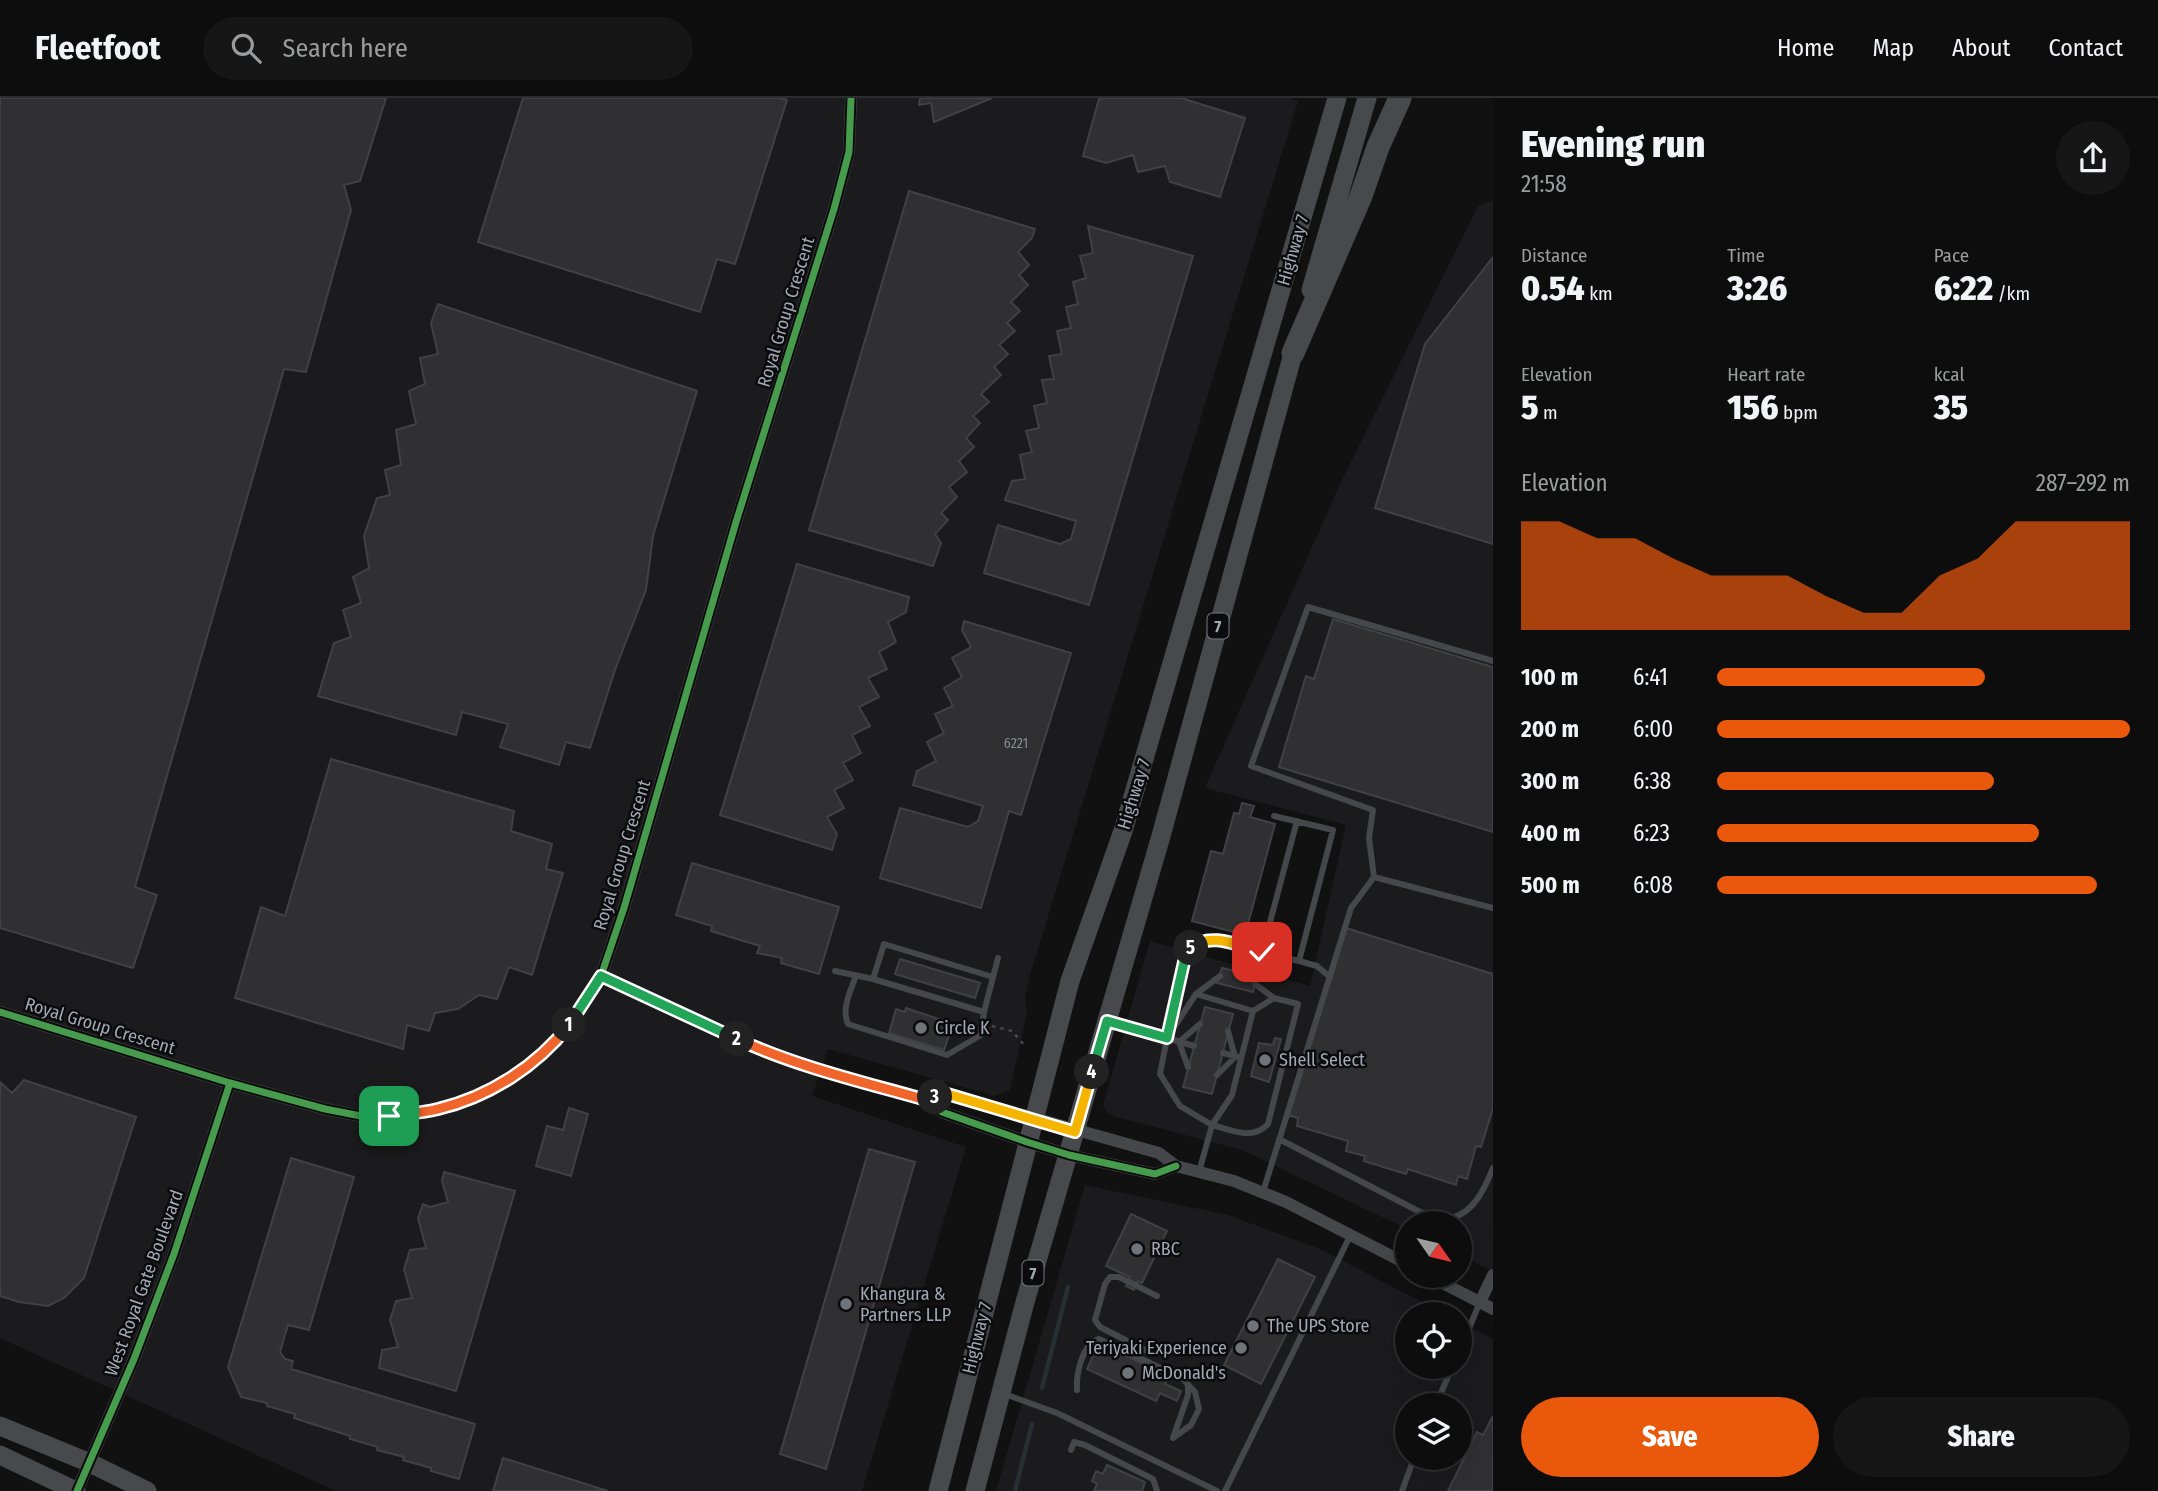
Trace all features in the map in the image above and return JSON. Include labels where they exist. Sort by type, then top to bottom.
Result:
[{"type":"highway","points":[[1293,353],[1400,98]]},
{"type":"main road","name":"Highway 7","points":[[938,1491],[1070,981],[1123,831],[1337,98]]},
{"type":"main road","name":"Highway 7","points":[[975,1491],[1025,1302],[1161,836],[1293,353],[1367,98]]},
{"type":"main road","points":[[0,1426],[90,1463],[147,1491]]},
{"type":"main road","points":[[0,1455],[76,1491]]},
{"type":"street","name":"Royal Group Crescent","points":[[0,1012],[230,1083],[361,1116],[389,1116],[438,1109],[480,1095],[527,1067],[557,1040],[601,976],[624,908],[736,522],[834,209],[849,152],[851,98]]},
{"type":"street","points":[[601,976],[756,1048],[926,1100],[942,1112],[1027,1142],[1069,1155],[1155,1174],[1176,1166]]},
{"type":"street","name":"West Royal Gate Boulevard","points":[[76,1491],[134,1359],[174,1254],[230,1083]]},
{"type":"street","points":[[926,1100],[944,1093],[1075,1132],[1159,1153],[1176,1166],[1234,1181],[1286,1202],[1395,1258]]},
{"type":"street","points":[[1480,1303],[1493,1275]]},
{"type":"street","points":[[1452,1288],[1493,1309]]},
{"type":"lane","points":[[1263,1192],[1351,908],[1374,877],[1369,838],[1373,810],[1251,766],[1308,607],[1493,661]]},
{"type":"lane","points":[[1274,816],[1333,830],[1299,961]]},
{"type":"lane","points":[[1262,952],[1297,821]]},
{"type":"lane","points":[[1374,877],[1493,908]]},
{"type":"lane","points":[[1255,984],[1274,998],[1298,1004],[1268,1124],[1261,1132],[1253,1134],[1212,1125],[1180,1106],[1160,1074],[1184,962],[1192,947],[1199,942],[1215,940],[1317,966],[1329,977]]},
{"type":"lane","points":[[873,979],[884,944],[993,977]]},
{"type":"lane","points":[[916,964],[919,954]]},
{"type":"lane","points":[[856,975],[846,1006],[845,1017],[848,1024],[947,1055],[981,1035],[998,958]]},
{"type":"lane","points":[[933,969],[936,960]]},
{"type":"lane","points":[[949,974],[952,964]]},
{"type":"lane","points":[[966,979],[969,970]]},
{"type":"lane","points":[[835,971],[873,979],[984,1012]]},
{"type":"lane","points":[[1167,1038],[1196,994],[1220,975]]},
{"type":"lane","points":[[908,989],[911,979]]},
{"type":"lane","points":[[925,994],[928,984]]},
{"type":"lane","points":[[941,999],[945,989]]},
{"type":"lane","points":[[959,1004],[962,994]]},
{"type":"lane","points":[[1196,994],[1253,1011]]},
{"type":"lane","points":[[1199,1172],[1212,1125],[1232,1095],[1238,1057],[1253,1011],[1274,998]]},
{"type":"lane","points":[[1107,1021],[1194,1046]]},
{"type":"lane","points":[[1179,1042],[1200,1024]]},
{"type":"lane","points":[[1228,1031],[1238,1057]]},
{"type":"lane","points":[[1179,1042],[1188,1067]]},
{"type":"lane","points":[[1223,1053],[1238,1057]]},
{"type":"lane","points":[[1217,1075],[1238,1057]]},
{"type":"lane","points":[[1279,1139],[1420,1212],[1446,1219],[1462,1215],[1477,1199],[1493,1168]]},
{"type":"lane","points":[[1225,1491],[1351,1234]]},
{"type":"lane","points":[[1157,1296],[1119,1277],[1110,1277],[1105,1284],[1095,1321],[1100,1327],[1145,1350],[1158,1345]]},
{"type":"lane","points":[[1472,1322],[1480,1303]]},
{"type":"lane","points":[[1077,1390],[1086,1349],[1092,1341],[1099,1339],[1182,1378],[1195,1392],[1199,1409],[1191,1425],[1173,1438],[1188,1395],[1188,1385]]},
{"type":"lane","points":[[1001,1393],[1057,1413],[1217,1491]]},
{"type":"lane","points":[[1072,1450],[1074,1442],[1085,1445],[1153,1479],[1157,1491]]},
{"type":"lane","points":[[1402,1491],[1410,1470]]},
{"type":"path","points":[[983,1024],[1012,1031],[1026,1047]]},
{"type":"shaded area","points":[[0,98],[1291,98],[1298,101],[1030,975],[1025,997],[1027,1012],[1010,1090],[995,1096],[828,1049],[812,1096],[966,1147],[862,1491],[336,1491],[0,1338]]},
{"type":"shaded area","points":[[1493,200],[1493,1272],[1472,1261],[1472,1211],[1395,1211],[1395,1223],[1242,1150],[1109,1115],[1103,1105],[1150,941],[1310,986],[1346,825],[1205,788],[1341,482],[1478,206]]},
{"type":"shaded area","points":[[1085,1185],[1228,1215],[1320,1249],[1422,1302],[1395,1302],[1395,1379],[1472,1379],[1472,1328],[1493,1339],[1493,1491],[996,1491]]},
{"type":"building","points":[[0,98],[386,98],[360,181],[344,185],[351,210],[306,372],[284,369],[135,887],[157,895],[133,968],[0,928]]},
{"type":"building","points":[[523,98],[787,100],[735,264],[717,259],[700,312],[478,242]]},
{"type":"building","points":[[920,98],[992,98],[934,122],[931,103],[919,105]]},
{"type":"building","points":[[1101,98],[1181,98],[1245,118],[1220,197],[1170,182],[1165,166],[1138,172],[1133,155],[1106,163],[1083,156]]},
{"type":"building","points":[[909,191],[1035,229],[1032,238],[1018,252],[1029,265],[1019,275],[1028,285],[1011,302],[1020,311],[1007,323],[1015,331],[999,345],[1008,354],[994,367],[1001,375],[981,394],[989,402],[973,416],[980,423],[966,438],[974,447],[959,461],[967,472],[949,487],[957,497],[941,513],[948,520],[935,534],[941,543],[933,566],[809,530]]},
{"type":"building","points":[[1088,226],[1193,256],[1089,605],[984,573],[998,525],[1060,544],[1071,539],[1076,521],[1005,500],[1012,481],[1025,479],[1020,455],[1032,452],[1026,431],[1039,428],[1034,406],[1047,403],[1042,380],[1054,379],[1049,356],[1062,354],[1057,331],[1071,328],[1066,307],[1078,304],[1073,282],[1086,278],[1080,256],[1093,253]]},
{"type":"building","points":[[1493,257],[1493,544],[1375,508],[1425,344]]},
{"type":"building","points":[[438,304],[697,391],[653,536],[646,590],[615,670],[590,748],[566,742],[559,765],[500,747],[508,724],[462,712],[456,735],[318,696],[334,643],[351,637],[343,610],[361,603],[353,577],[369,568],[364,536],[377,498],[390,495],[385,470],[401,465],[396,430],[416,424],[409,391],[425,384],[420,358],[438,354],[431,323]]},
{"type":"building","points":[[797,564],[909,597],[906,612],[888,622],[896,642],[879,652],[887,669],[868,678],[879,697],[859,707],[870,726],[852,735],[861,753],[843,763],[853,780],[834,790],[844,808],[827,817],[837,834],[832,850],[720,815]]},
{"type":"building","points":[[1333,619],[1493,667],[1493,832],[1279,767],[1306,676],[1314,679]]},
{"type":"building","points":[[964,621],[1071,653],[1021,815],[1009,811],[981,908],[880,878],[900,808],[968,827],[978,821],[983,806],[913,785],[917,771],[936,761],[927,742],[944,733],[935,714],[953,706],[944,688],[962,677],[952,658],[971,647],[962,630]]},
{"type":"building","points":[[331,759],[514,811],[511,831],[552,844],[546,869],[563,873],[532,975],[509,967],[497,999],[479,995],[458,1009],[435,1013],[429,1031],[407,1025],[403,1049],[235,998],[261,907],[285,916]]},
{"type":"building","points":[[1242,803],[1254,806],[1250,817],[1275,824],[1245,935],[1192,921],[1211,851],[1223,854],[1234,813],[1239,814]]},
{"type":"building","points":[[692,863],[839,907],[819,974],[781,963],[782,958],[757,953],[760,946],[711,931],[712,926],[676,915]]},
{"type":"building","points":[[1346,928],[1493,974],[1493,1108],[1481,1147],[1476,1146],[1467,1179],[1458,1176],[1456,1185],[1408,1169],[1406,1174],[1364,1161],[1365,1156],[1346,1151],[1348,1141],[1297,1126],[1298,1118],[1288,1115]]},
{"type":"building","points":[[900,959],[980,983],[975,998],[895,974]]},
{"type":"building","points":[[1222,968],[1257,976],[1253,992],[1217,983]]},
{"type":"building","points":[[1205,1007],[1233,1014],[1212,1094],[1183,1087]]},
{"type":"building","name":"Circle K","points":[[906,1008],[953,1024],[944,1050],[889,1033],[896,1009],[905,1012]]},
{"type":"building","name":"Shell Select","points":[[1275,1038],[1281,1039],[1269,1082],[1251,1076],[1259,1043],[1273,1045]]},
{"type":"building","points":[[24,1080],[136,1117],[84,1278],[64,1298],[48,1306],[0,1296],[0,1082],[12,1093]]},
{"type":"building","points":[[569,1108],[588,1114],[571,1176],[536,1166],[547,1126],[563,1130]]},
{"type":"building","points":[[869,1149],[915,1162],[826,1469],[780,1454]]},
{"type":"building","points":[[291,1158],[354,1177],[309,1330],[288,1325],[280,1352],[285,1359],[293,1361],[291,1369],[475,1424],[459,1479],[403,1460],[404,1457],[377,1450],[378,1447],[350,1439],[350,1436],[294,1418],[295,1414],[267,1406],[267,1403],[241,1397],[228,1367]]},
{"type":"building","points":[[444,1172],[515,1191],[456,1391],[379,1368],[382,1350],[398,1347],[390,1320],[396,1301],[412,1298],[404,1269],[410,1250],[426,1248],[418,1218],[423,1204],[430,1207],[448,1202],[442,1181]]},
{"type":"building","name":"RBC","points":[[1131,1214],[1167,1231],[1142,1283],[1138,1281],[1134,1290],[1126,1286],[1130,1277],[1106,1266]]},
{"type":"building","points":[[1278,1259],[1315,1277],[1261,1384],[1224,1365]]},
{"type":"building","name":"McDonald's","points":[[1099,1343],[1169,1376],[1165,1384],[1181,1391],[1177,1401],[1160,1393],[1156,1401],[1087,1369]]},
{"type":"building","points":[[1493,1416],[1493,1491],[1448,1491],[1458,1470],[1472,1470],[1472,1442],[1477,1432],[1483,1435]]},
{"type":"building","points":[[503,1458],[608,1491],[493,1491]]},
{"type":"building","points":[[1107,1465],[1145,1482],[1142,1491],[1094,1491],[1097,1484],[1092,1481],[1096,1471],[1103,1474]]},
{"type":"waterway","points":[[1042,1388],[1068,1287]]},
{"type":"waterway","points":[[1015,1491],[1032,1424]]},
{"type":"cycle path","points":[[0,1012],[230,1083],[361,1116],[389,1116],[438,1109],[480,1095],[527,1067],[557,1040],[601,976],[624,908],[736,522],[834,209],[849,152],[851,98]]},
{"type":"cycle path","points":[[601,976],[756,1048],[849,1079],[926,1100],[942,1112],[1027,1142],[1069,1155],[1155,1174],[1176,1166]]},
{"type":"cycle path","points":[[77,1491],[134,1359],[174,1254],[230,1083]]},
{"type":"place","name":"Circle K","points":[[921,1028]]},
{"type":"place","name":"Shell Select","points":[[1265,1060]]},
{"type":"place","name":"RBC","points":[[1137,1249]]},
{"type":"place","name":"Khangura & Partners LLP","points":[[846,1304]]},
{"type":"place","name":"The UPS Store","points":[[1253,1326]]},
{"type":"place","name":"Teriyaki Experience","points":[[1241,1348]]},
{"type":"place","name":"McDonald's","points":[[1128,1373]]},
{"type":"route","points":[[389,1116],[438,1109],[480,1095],[527,1067],[557,1040],[601,976],[756,1048],[803,1065],[926,1100],[944,1093],[1075,1132],[1107,1021],[1167,1038],[1184,962],[1192,947],[1207,939],[1262,952]]}]
